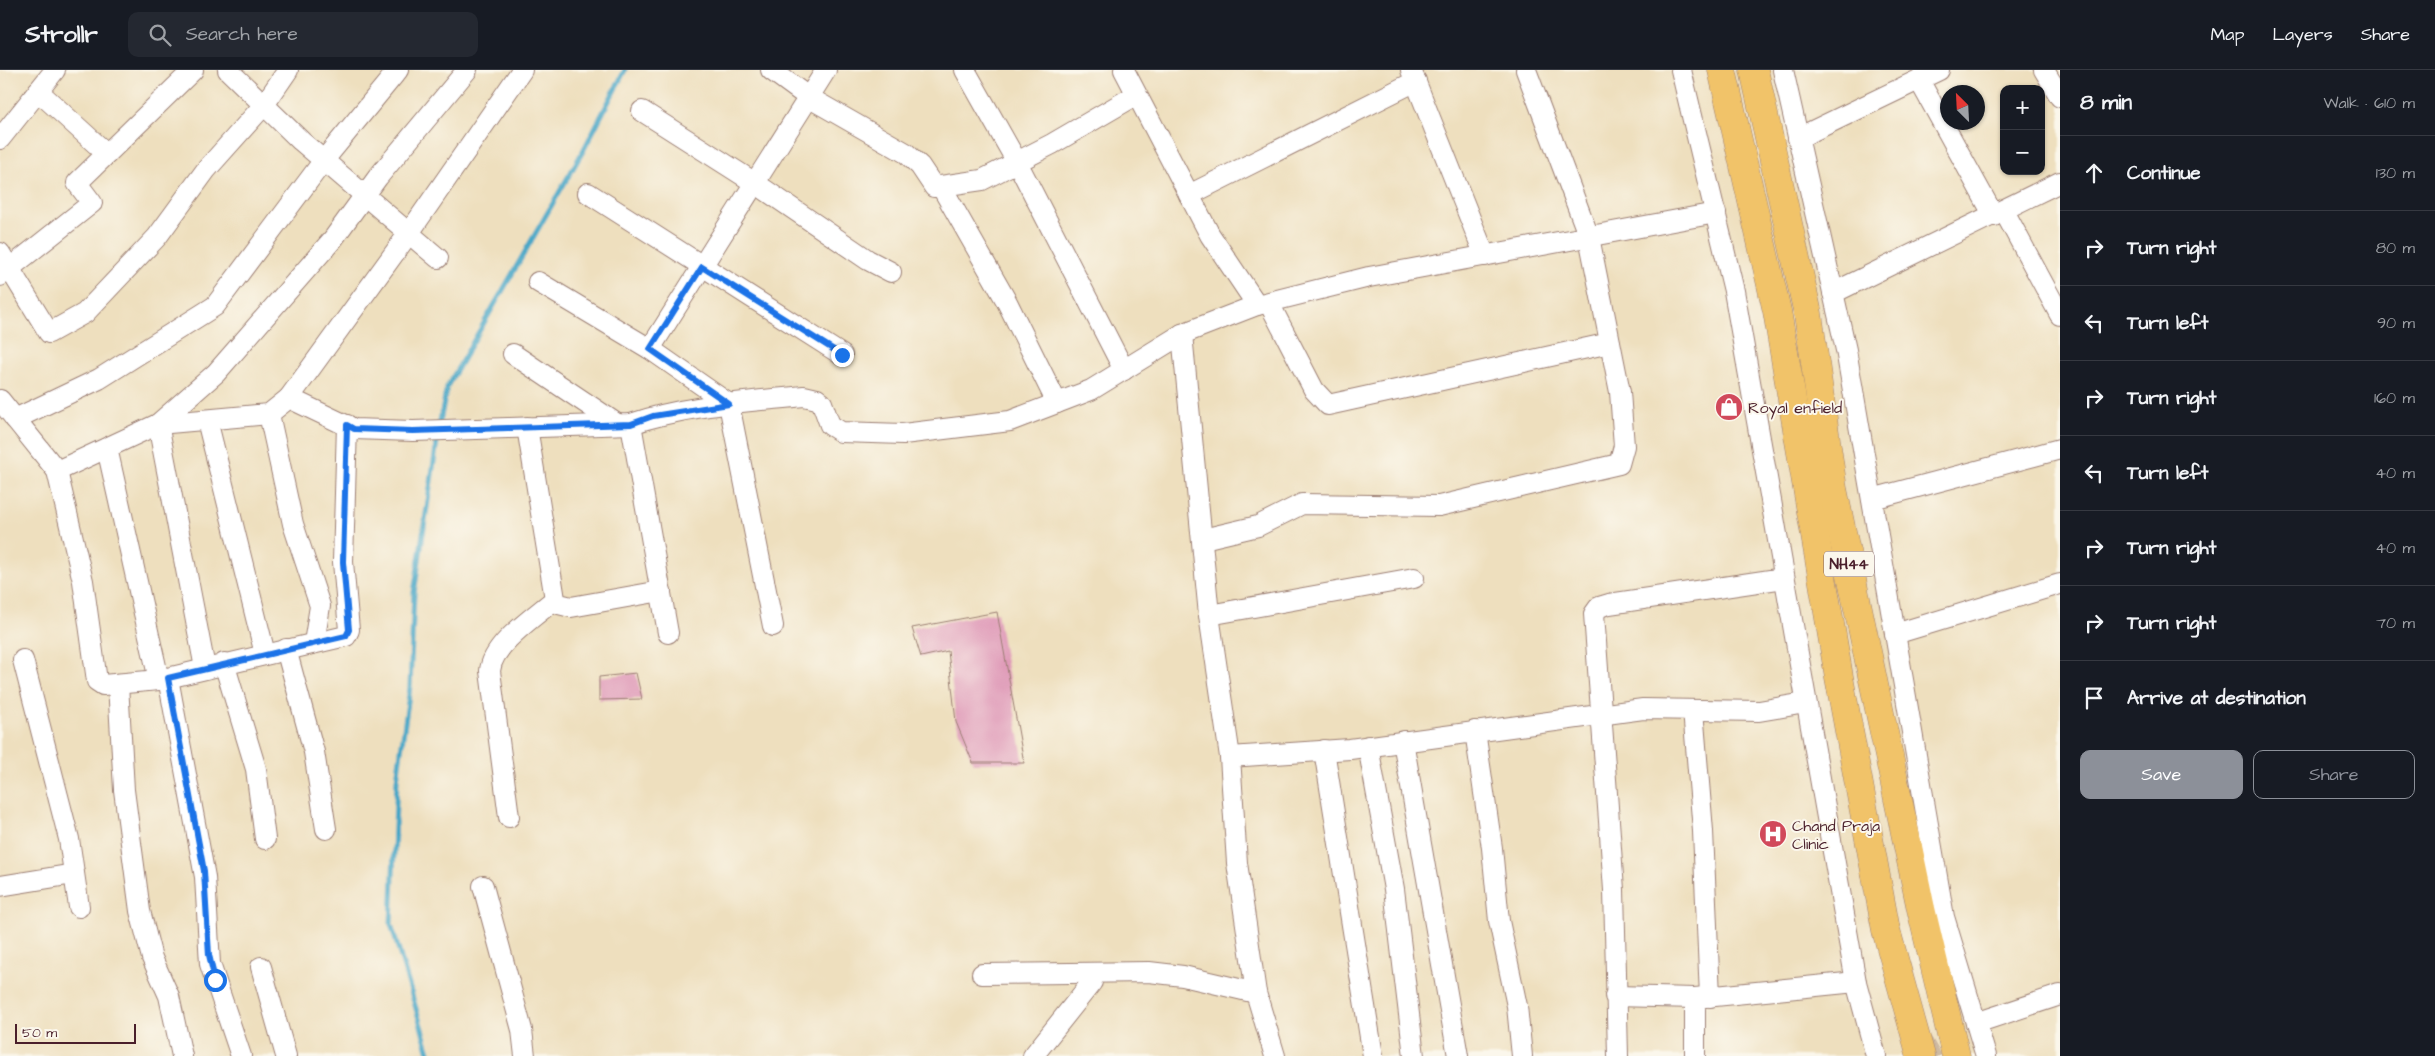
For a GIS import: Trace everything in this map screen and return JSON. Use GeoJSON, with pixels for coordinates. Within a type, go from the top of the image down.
{"type":"FeatureCollection","features":[{"type":"Feature","properties":{"kind":"highway","name":"NH44"},"geometry":{"type":"LineString","coordinates":[[1722,70],[1777,311],[1839,677],[1886,930],[1921,1056]]}},
{"type":"Feature","properties":{"kind":"highway","name":"NH44"},"geometry":{"type":"LineString","coordinates":[[1754,70],[1808,314],[1835,499],[1919,899],[1956,1056]]}},
{"type":"Feature","properties":{"kind":"street"},"geometry":{"type":"LineString","coordinates":[[0,139],[55,70]]}},
{"type":"Feature","properties":{"kind":"street"},"geometry":{"type":"LineString","coordinates":[[192,70],[77,183],[92,202],[3,266],[49,332],[85,313],[158,237],[206,170],[264,105],[288,70]]}},
{"type":"Feature","properties":{"kind":"street"},"geometry":{"type":"LineString","coordinates":[[228,70],[324,160],[438,258]]}},
{"type":"Feature","properties":{"kind":"street"},"geometry":{"type":"LineString","coordinates":[[15,418],[100,379],[215,306],[324,160],[398,70]]}},
{"type":"Feature","properties":{"kind":"street"},"geometry":{"type":"LineString","coordinates":[[57,470],[158,424],[216,373],[333,239],[365,195],[467,70]]}},
{"type":"Feature","properties":{"kind":"street"},"geometry":{"type":"LineString","coordinates":[[158,424],[268,414],[289,398],[522,70]]}},
{"type":"Feature","properties":{"kind":"street"},"geometry":{"type":"LineString","coordinates":[[771,70],[808,97],[906,153],[920,166],[934,187],[982,180],[1136,95]]}},
{"type":"Feature","properties":{"kind":"street"},"geometry":{"type":"LineString","coordinates":[[650,349],[826,70]]}},
{"type":"Feature","properties":{"kind":"street"},"geometry":{"type":"LineString","coordinates":[[964,70],[1017,162],[1124,370]]}},
{"type":"Feature","properties":{"kind":"street"},"geometry":{"type":"LineString","coordinates":[[1124,70],[1210,235],[1263,304],[1314,390],[1328,405],[1610,343]]}},
{"type":"Feature","properties":{"kind":"street"},"geometry":{"type":"LineString","coordinates":[[1203,539],[1258,526],[1302,504],[1439,506],[1614,467],[1622,460],[1624,446],[1620,392],[1589,237],[1526,70]]}},
{"type":"Feature","properties":{"kind":"street"},"geometry":{"type":"LineString","coordinates":[[1681,70],[1734,291],[1805,703],[1856,982],[1876,1056]]}},
{"type":"Feature","properties":{"kind":"street"},"geometry":{"type":"LineString","coordinates":[[1783,70],[1846,350],[1944,917],[1986,1056]]}},
{"type":"Feature","properties":{"kind":"street"},"geometry":{"type":"LineString","coordinates":[[1798,138],[1939,70]]}},
{"type":"Feature","properties":{"kind":"street"},"geometry":{"type":"LineString","coordinates":[[2044,70],[2060,97]]}},
{"type":"Feature","properties":{"kind":"street"},"geometry":{"type":"LineString","coordinates":[[1189,195],[1413,75],[1484,256]]}},
{"type":"Feature","properties":{"kind":"street"},"geometry":{"type":"LineString","coordinates":[[1920,80],[2060,314]]}},
{"type":"Feature","properties":{"kind":"street"},"geometry":{"type":"LineString","coordinates":[[38,91],[107,154]]}},
{"type":"Feature","properties":{"kind":"street"},"geometry":{"type":"LineString","coordinates":[[642,111],[755,183],[868,260],[891,272]]}},
{"type":"Feature","properties":{"kind":"street"},"geometry":{"type":"LineString","coordinates":[[1833,293],[2060,182]]}},
{"type":"Feature","properties":{"kind":"street"},"geometry":{"type":"LineString","coordinates":[[941,186],[1007,302],[1057,403]]}},
{"type":"Feature","properties":{"kind":"street"},"geometry":{"type":"LineString","coordinates":[[588,193],[842,355]]}},
{"type":"Feature","properties":{"kind":"street"},"geometry":{"type":"LineString","coordinates":[[289,398],[354,429],[413,431],[624,424],[653,416],[729,404],[804,396],[817,399],[822,403],[830,425],[842,432],[903,434],[1010,421],[1091,390],[1182,334],[1263,304],[1370,277],[1716,213]]}},
{"type":"Feature","properties":{"kind":"street"},"geometry":{"type":"LineString","coordinates":[[538,282],[650,349],[729,404],[773,626]]}},
{"type":"Feature","properties":{"kind":"street"},"geometry":{"type":"LineString","coordinates":[[1182,334],[1209,615],[1230,757],[1237,863],[1256,993],[1275,1056]]}},
{"type":"Feature","properties":{"kind":"street"},"geometry":{"type":"LineString","coordinates":[[513,354],[624,424],[661,591],[668,633]]}},
{"type":"Feature","properties":{"kind":"street"},"geometry":{"type":"LineString","coordinates":[[0,400],[57,470],[83,581],[95,677],[103,686],[163,679],[214,665],[344,638],[349,630],[343,562],[347,425]]}},
{"type":"Feature","properties":{"kind":"street"},"geometry":{"type":"LineString","coordinates":[[268,414],[293,524],[320,606],[314,644]]}},
{"type":"Feature","properties":{"kind":"street"},"geometry":{"type":"LineString","coordinates":[[207,420],[265,654]]}},
{"type":"Feature","properties":{"kind":"street"},"geometry":{"type":"LineString","coordinates":[[158,424],[214,665],[256,769],[265,839]]}},
{"type":"Feature","properties":{"kind":"street"},"geometry":{"type":"LineString","coordinates":[[527,427],[555,598],[559,604],[571,607],[661,591]]}},
{"type":"Feature","properties":{"kind":"street"},"geometry":{"type":"LineString","coordinates":[[107,448],[163,679],[205,877],[210,964],[241,1056]]}},
{"type":"Feature","properties":{"kind":"street"},"geometry":{"type":"LineString","coordinates":[[1872,499],[2060,449]]}},
{"type":"Feature","properties":{"kind":"street"},"geometry":{"type":"LineString","coordinates":[[1209,615],[1414,578]]}},
{"type":"Feature","properties":{"kind":"street"},"geometry":{"type":"LineString","coordinates":[[1618,1056],[1615,996],[1614,890],[1594,618],[1599,608],[1609,604],[1784,578]]}},
{"type":"Feature","properties":{"kind":"street"},"geometry":{"type":"LineString","coordinates":[[1895,634],[2060,584]]}},
{"type":"Feature","properties":{"kind":"street"},"geometry":{"type":"LineString","coordinates":[[509,817],[490,662],[503,644],[555,598]]}},
{"type":"Feature","properties":{"kind":"street"},"geometry":{"type":"LineString","coordinates":[[286,649],[314,752],[326,829]]}},
{"type":"Feature","properties":{"kind":"street"},"geometry":{"type":"LineString","coordinates":[[23,660],[69,839],[79,907]]}},
{"type":"Feature","properties":{"kind":"street"},"geometry":{"type":"LineString","coordinates":[[118,684],[124,790],[140,911],[152,958],[169,996],[182,1056]]}},
{"type":"Feature","properties":{"kind":"street"},"geometry":{"type":"LineString","coordinates":[[1230,757],[1368,746],[1643,709],[1759,711],[1805,703]]}},
{"type":"Feature","properties":{"kind":"street"},"geometry":{"type":"LineString","coordinates":[[1693,710],[1703,831],[1702,997],[1695,1056]]}},
{"type":"Feature","properties":{"kind":"street"},"geometry":{"type":"LineString","coordinates":[[1475,731],[1492,848],[1500,920],[1517,1006],[1522,1056]]}},
{"type":"Feature","properties":{"kind":"street"},"geometry":{"type":"LineString","coordinates":[[1403,741],[1458,1056]]}},
{"type":"Feature","properties":{"kind":"street"},"geometry":{"type":"LineString","coordinates":[[1368,746],[1394,889],[1414,1056]]}},
{"type":"Feature","properties":{"kind":"street"},"geometry":{"type":"LineString","coordinates":[[1324,750],[1373,1056]]}},
{"type":"Feature","properties":{"kind":"street"},"geometry":{"type":"LineString","coordinates":[[0,886],[74,874]]}},
{"type":"Feature","properties":{"kind":"street"},"geometry":{"type":"LineString","coordinates":[[482,886],[522,1030],[525,1056]]}},
{"type":"Feature","properties":{"kind":"street"},"geometry":{"type":"LineString","coordinates":[[261,967],[286,1056]]}},
{"type":"Feature","properties":{"kind":"street"},"geometry":{"type":"LineString","coordinates":[[982,974],[1149,972],[1183,976],[1256,993]]}},
{"type":"Feature","properties":{"kind":"street"},"geometry":{"type":"LineString","coordinates":[[1033,1056],[1092,982]]}},
{"type":"Feature","properties":{"kind":"street"},"geometry":{"type":"LineString","coordinates":[[1615,996],[1702,997],[1856,982]]}},
{"type":"Feature","properties":{"kind":"street"},"geometry":{"type":"LineString","coordinates":[[1976,1023],[2060,995]]}},
{"type":"Feature","properties":{"kind":"building"},"geometry":{"type":"Polygon","coordinates":[[[997,612],[1024,763],[973,763],[956,722],[948,651],[921,657],[912,628],[997,612]]]}},
{"type":"Feature","properties":{"kind":"building"},"geometry":{"type":"Polygon","coordinates":[[[636,673],[642,699],[599,700],[599,677],[636,673]]]}},
{"type":"Feature","properties":{"kind":"waterway"},"geometry":{"type":"LineString","coordinates":[[439,426],[447,387],[583,151],[625,70]]}},
{"type":"Feature","properties":{"kind":"waterway"},"geometry":{"type":"LineString","coordinates":[[430,1056],[391,924],[397,780],[410,687],[414,593],[438,435]]}},
{"type":"Feature","properties":{"kind":"tunnel"},"geometry":{"type":"LineString","coordinates":[[1919,1056],[1976,1023]]}},
{"type":"Feature","properties":{"kind":"place","name":"Royal enfield"},"geometry":{"type":"Point","coordinates":[1729,407]}},
{"type":"Feature","properties":{"kind":"place","name":"Chand Praja Clinic"},"geometry":{"type":"Point","coordinates":[1773,834]}},
{"type":"Feature","properties":{"kind":"route"},"geometry":{"type":"LineString","coordinates":[[215,980],[209,955],[205,877],[192,810],[184,753],[168,678],[286,649],[344,638],[348,634],[348,615],[343,584],[347,425],[354,429],[413,431],[631,424],[653,416],[729,404],[650,349],[702,267],[842,355]]}}]}
